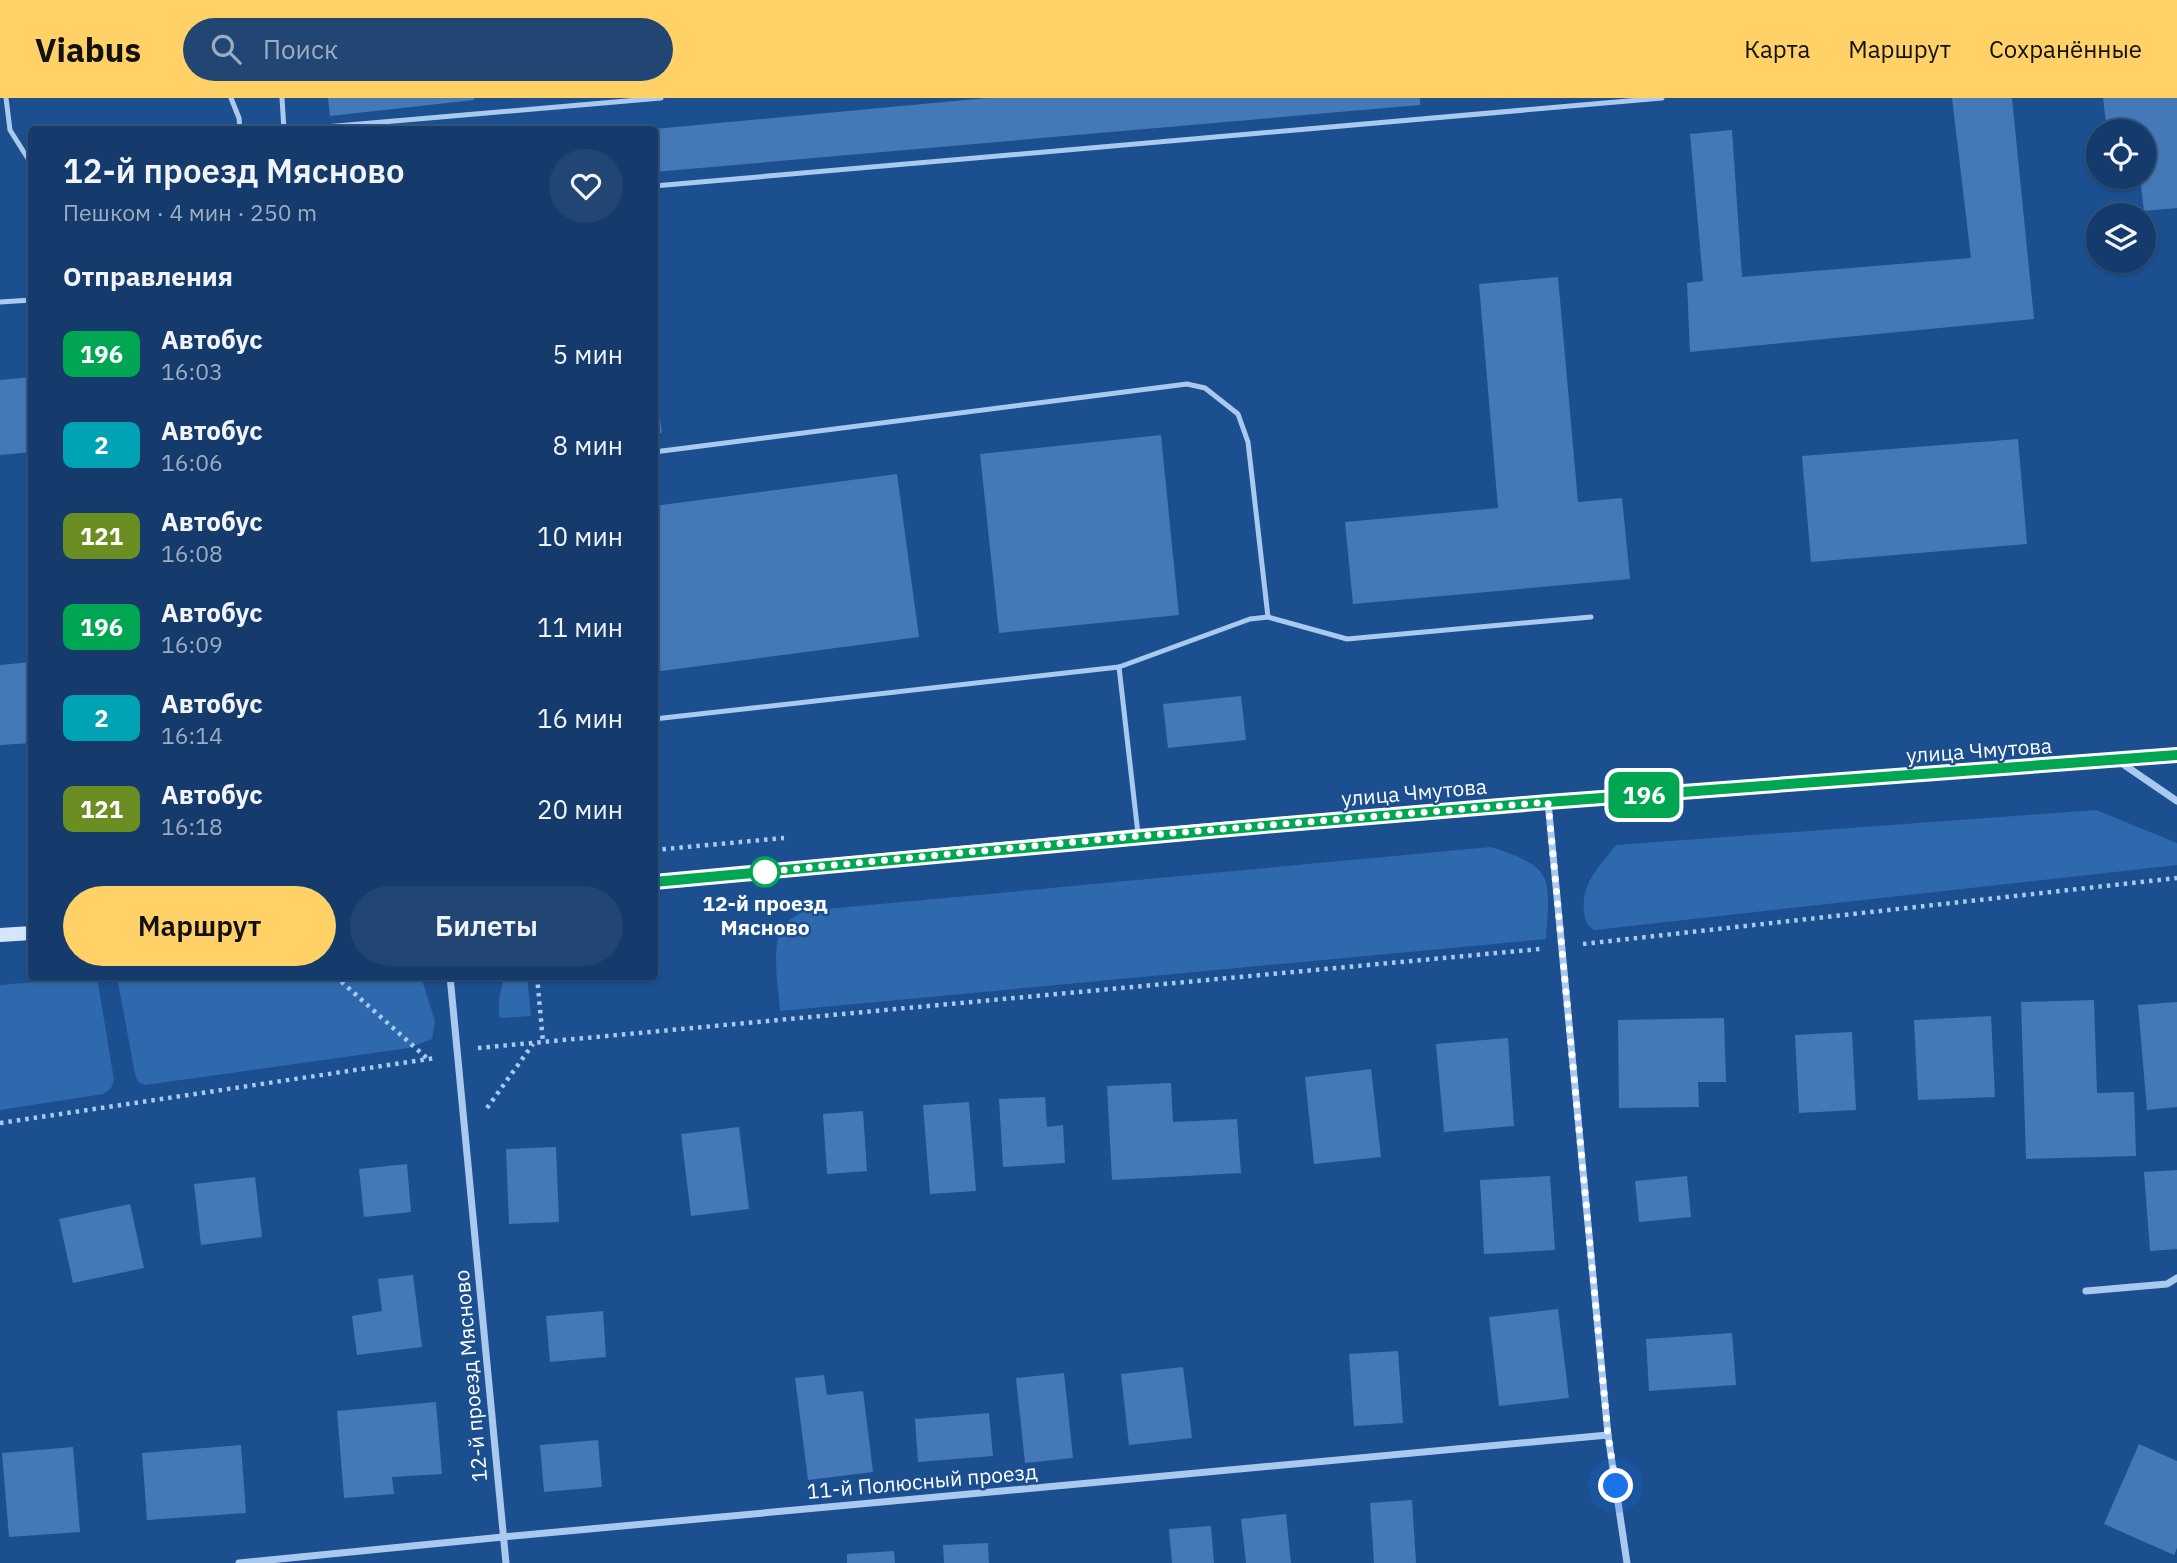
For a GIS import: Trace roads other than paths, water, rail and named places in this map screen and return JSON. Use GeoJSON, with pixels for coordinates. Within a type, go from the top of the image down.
{"type":"FeatureCollection","features":[{"type":"Feature","properties":{"kind":"main road","name":"улица Чмутова"},"geometry":{"type":"LineString","coordinates":[[658,882],[1138,836],[2177,755]]}},
{"type":"Feature","properties":{"kind":"main road"},"geometry":{"type":"LineString","coordinates":[[0,936],[28,933]]}},
{"type":"Feature","properties":{"kind":"street"},"geometry":{"type":"LineString","coordinates":[[2119,761],[2177,801]]}},
{"type":"Feature","properties":{"kind":"street"},"geometry":{"type":"LineString","coordinates":[[1548,802],[1608,1435],[1627,1563]]}},
{"type":"Feature","properties":{"kind":"street","name":"12-й проезд Мясново"},"geometry":{"type":"LineString","coordinates":[[450,980],[506,1563]]}},
{"type":"Feature","properties":{"kind":"street"},"geometry":{"type":"LineString","coordinates":[[2086,1291],[2168,1284],[2177,1278]]}},
{"type":"Feature","properties":{"kind":"street","name":"11-й Полюсный проезд"},"geometry":{"type":"LineString","coordinates":[[239,1563],[1608,1435]]}},
{"type":"Feature","properties":{"kind":"lane"},"geometry":{"type":"LineString","coordinates":[[6,98],[10,130],[28,159]]}},
{"type":"Feature","properties":{"kind":"lane"},"geometry":{"type":"LineString","coordinates":[[231,98],[240,126]]}},
{"type":"Feature","properties":{"kind":"lane"},"geometry":{"type":"LineString","coordinates":[[282,98],[284,126]]}},
{"type":"Feature","properties":{"kind":"lane"},"geometry":{"type":"LineString","coordinates":[[336,126],[660,98]]}},
{"type":"Feature","properties":{"kind":"lane"},"geometry":{"type":"LineString","coordinates":[[658,186],[1662,98]]}},
{"type":"Feature","properties":{"kind":"lane"},"geometry":{"type":"LineString","coordinates":[[0,302],[28,300]]}},
{"type":"Feature","properties":{"kind":"lane"},"geometry":{"type":"LineString","coordinates":[[658,451],[1187,384],[1205,388],[1238,414],[1248,442],[1268,617]]}},
{"type":"Feature","properties":{"kind":"lane"},"geometry":{"type":"LineString","coordinates":[[658,719],[1119,667],[1250,618],[1268,617],[1347,639],[1591,617]]}},
{"type":"Feature","properties":{"kind":"lane"},"geometry":{"type":"LineString","coordinates":[[1119,667],[1138,836]]}},
{"type":"Feature","properties":{"kind":"place","name":"12-й проезд Мясново"},"geometry":{"type":"Point","coordinates":[765,872]}}]}
